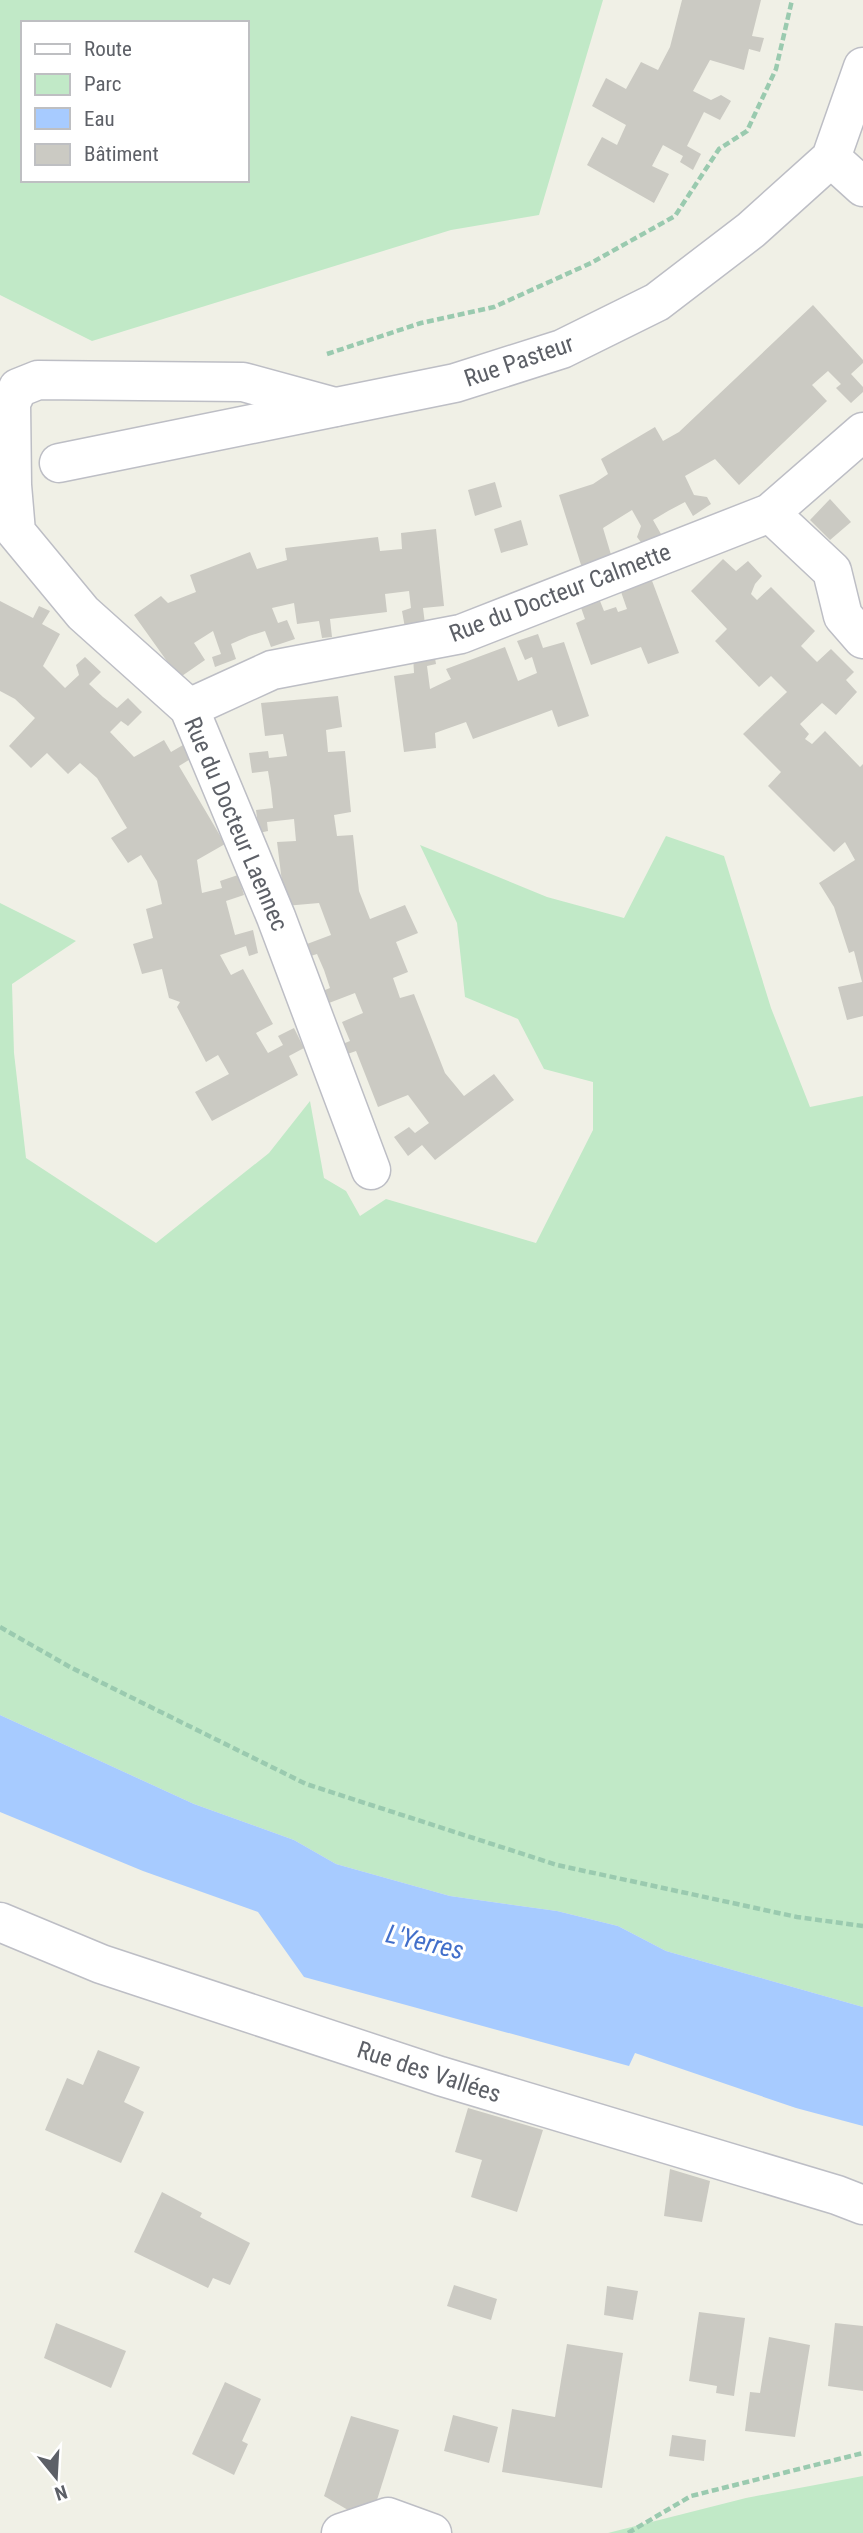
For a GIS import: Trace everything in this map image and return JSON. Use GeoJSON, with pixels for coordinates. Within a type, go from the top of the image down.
{"type":"FeatureCollection","features":[{"type":"Feature","properties":{"kind":"street","name":"Rue Pasteur"},"geometry":{"type":"LineString","coordinates":[[59,463],[455,383],[562,349],[657,302],[751,230],[831,158],[863,67]]}},
{"type":"Feature","properties":{"kind":"street"},"geometry":{"type":"LineString","coordinates":[[831,158],[863,187]]}},
{"type":"Feature","properties":{"kind":"street","name":"Rue du Docteur Laennec"},"geometry":{"type":"LineString","coordinates":[[335,407],[243,382],[38,380],[18,388],[11,404],[12,485],[16,532],[83,613],[189,708],[276,917],[371,1170]]}},
{"type":"Feature","properties":{"kind":"street","name":"Rue du Docteur Calmette"},"geometry":{"type":"LineString","coordinates":[[189,708],[272,670],[461,634],[769,513],[863,432]]}},
{"type":"Feature","properties":{"kind":"street"},"geometry":{"type":"LineString","coordinates":[[769,513],[832,571],[843,616],[863,639]]}},
{"type":"Feature","properties":{"kind":"street","name":"Rue des Vallées"},"geometry":{"type":"LineString","coordinates":[[0,1922],[101,1964],[427,2072],[837,2195],[863,2206]]}},
{"type":"Feature","properties":{"kind":"street"},"geometry":{"type":"LineString","coordinates":[[341,2533],[388,2516],[432,2533]]}},
{"type":"Feature","properties":{"kind":"path"},"geometry":{"type":"LineString","coordinates":[[320,357],[421,323],[494,307],[591,263],[676,216],[719,149],[747,131],[776,69],[792,0]]}},
{"type":"Feature","properties":{"kind":"path"},"geometry":{"type":"LineString","coordinates":[[0,1627],[70,1667],[306,1784],[558,1865],[797,1917],[863,1926]]}},
{"type":"Feature","properties":{"kind":"path"},"geometry":{"type":"LineString","coordinates":[[628,2533],[691,2496],[863,2453]]}},
{"type":"Feature","properties":{"kind":"green space"},"geometry":{"type":"Polygon","coordinates":[[[0,0],[603,0],[539,215],[451,230],[92,341],[0,295],[0,0]]]}},
{"type":"Feature","properties":{"kind":"green space"},"geometry":{"type":"Polygon","coordinates":[[[666,836],[724,856],[771,1008],[810,1107],[863,1096],[863,2007],[666,1951],[618,1926],[557,1911],[450,1896],[336,1864],[294,1840],[194,1804],[0,1715],[0,903],[76,941],[12,984],[14,1053],[26,1158],[156,1243],[269,1153],[310,1101],[324,1178],[346,1191],[360,1216],[386,1199],[536,1243],[593,1130],[593,1082],[544,1069],[518,1019],[465,997],[457,923],[420,845],[547,897],[624,918],[666,836]]]}},
{"type":"Feature","properties":{"kind":"green space"},"geometry":{"type":"Polygon","coordinates":[[[863,2476],[863,2533],[608,2533],[746,2498],[863,2476]]]}},
{"type":"Feature","properties":{"kind":"water","name":"L'Yerres"},"geometry":{"type":"Polygon","coordinates":[[[0,1715],[194,1804],[294,1840],[336,1864],[450,1896],[557,1911],[618,1926],[666,1951],[863,2007],[863,2126],[796,2108],[635,2053],[629,2066],[304,1977],[258,1912],[143,1871],[0,1812],[0,1715]]]}},
{"type":"Feature","properties":{"kind":"building"},"geometry":{"type":"Polygon","coordinates":[[[682,0],[761,0],[752,36],[764,38],[760,52],[749,49],[744,70],[710,60],[693,91],[711,100],[721,95],[731,101],[720,120],[704,112],[687,146],[701,154],[693,170],[680,162],[683,156],[663,145],[652,166],[669,174],[654,203],[587,165],[602,137],[617,145],[626,125],[592,106],[606,78],[626,89],[641,62],[658,70],[670,47],[682,0]]]}},
{"type":"Feature","properties":{"kind":"building"},"geometry":{"type":"Polygon","coordinates":[[[813,305],[863,360],[851,374],[863,387],[863,392],[851,403],[836,388],[841,384],[828,371],[812,385],[827,401],[739,485],[715,459],[685,476],[694,495],[707,497],[711,504],[693,516],[685,502],[653,520],[661,534],[643,545],[637,537],[641,526],[632,510],[603,528],[612,558],[582,568],[559,495],[593,484],[608,474],[601,459],[655,427],[663,441],[679,432],[813,305]]]}},
{"type":"Feature","properties":{"kind":"building"},"geometry":{"type":"Polygon","coordinates":[[[495,482],[502,507],[475,516],[468,490],[495,482]]]}},
{"type":"Feature","properties":{"kind":"building"},"geometry":{"type":"Polygon","coordinates":[[[830,499],[851,522],[830,540],[810,520],[830,499]]]}},
{"type":"Feature","properties":{"kind":"building"},"geometry":{"type":"Polygon","coordinates":[[[521,520],[528,545],[501,553],[494,529],[521,520]]]}},
{"type":"Feature","properties":{"kind":"building"},"geometry":{"type":"Polygon","coordinates":[[[436,529],[444,606],[423,608],[425,624],[405,628],[402,611],[411,608],[409,591],[385,594],[387,612],[330,619],[332,637],[322,638],[319,621],[297,624],[294,603],[272,608],[278,623],[287,620],[295,639],[271,647],[265,631],[249,636],[231,644],[236,659],[215,667],[212,657],[221,654],[213,631],[194,643],[205,660],[179,678],[134,615],[161,596],[168,603],[196,592],[190,575],[250,552],[257,569],[287,560],[285,548],[378,537],[380,551],[402,549],[401,533],[436,529]]]}},
{"type":"Feature","properties":{"kind":"building"},"geometry":{"type":"Polygon","coordinates":[[[723,559],[736,571],[748,561],[762,576],[751,594],[757,600],[771,587],[815,631],[801,646],[817,662],[831,649],[854,672],[846,680],[857,692],[836,715],[822,703],[800,724],[809,734],[805,739],[812,744],[825,731],[860,767],[863,764],[863,1016],[847,1020],[838,987],[862,982],[854,951],[849,953],[834,907],[819,883],[855,860],[845,842],[834,852],[768,786],[781,772],[743,734],[787,692],[771,676],[759,687],[715,641],[727,629],[691,591],[723,559]]]}},
{"type":"Feature","properties":{"kind":"building"},"geometry":{"type":"Polygon","coordinates":[[[651,578],[679,653],[648,664],[641,647],[591,665],[576,623],[585,619],[579,602],[598,596],[604,611],[616,607],[618,612],[627,609],[620,589],[651,578]]]}},
{"type":"Feature","properties":{"kind":"building"},"geometry":{"type":"Polygon","coordinates":[[[0,601],[33,618],[39,606],[50,611],[42,624],[60,634],[43,666],[65,688],[79,675],[76,665],[85,657],[101,672],[89,684],[117,708],[128,698],[142,712],[128,726],[121,721],[110,732],[134,757],[164,740],[171,752],[183,745],[192,758],[179,766],[225,844],[197,860],[202,893],[222,888],[220,881],[238,875],[244,895],[226,901],[235,935],[253,930],[258,953],[249,956],[246,946],[220,955],[231,975],[243,969],[273,1024],[256,1033],[268,1053],[283,1045],[278,1036],[294,1028],[304,1048],[289,1056],[298,1075],[212,1121],[195,1092],[229,1074],[218,1055],[206,1062],[177,1007],[180,1002],[169,998],[162,969],[142,974],[133,944],[153,938],[146,909],[162,904],[157,881],[141,855],[128,863],[111,838],[127,828],[97,778],[80,763],[68,774],[47,753],[31,768],[9,746],[35,718],[15,699],[0,691],[0,601]]]}},
{"type":"Feature","properties":{"kind":"building"},"geometry":{"type":"Polygon","coordinates":[[[538,634],[543,648],[564,642],[589,716],[558,727],[552,710],[473,739],[466,722],[435,733],[436,748],[404,752],[394,676],[414,673],[413,655],[434,652],[436,664],[427,666],[430,689],[451,679],[446,669],[505,647],[518,681],[537,673],[532,657],[525,660],[517,641],[538,634]]]}},
{"type":"Feature","properties":{"kind":"building"},"geometry":{"type":"Polygon","coordinates":[[[338,696],[342,727],[326,730],[328,752],[345,751],[351,812],[334,815],[337,836],[353,835],[359,891],[370,919],[405,905],[418,933],[396,942],[408,972],[393,978],[400,998],[414,994],[445,1073],[464,1096],[494,1074],[514,1100],[435,1160],[422,1145],[408,1156],[394,1137],[409,1127],[415,1133],[429,1123],[408,1095],[378,1107],[356,1051],[339,1057],[335,1047],[350,1041],[342,1022],[363,1013],[355,993],[329,1003],[332,1010],[323,1014],[315,994],[330,988],[324,970],[317,954],[301,959],[307,944],[331,935],[319,903],[285,906],[277,842],[296,841],[294,819],[267,822],[268,831],[259,833],[256,810],[273,808],[271,789],[268,771],[252,773],[249,753],[268,751],[269,758],[287,756],[283,734],[265,736],[261,703],[338,696]]]}},
{"type":"Feature","properties":{"kind":"building"},"geometry":{"type":"Polygon","coordinates":[[[98,2050],[140,2067],[124,2102],[144,2112],[121,2163],[45,2130],[67,2078],[83,2085],[98,2050]]]}},
{"type":"Feature","properties":{"kind":"building"},"geometry":{"type":"Polygon","coordinates":[[[468,2108],[543,2130],[517,2212],[471,2197],[482,2160],[455,2152],[468,2108]]]}},
{"type":"Feature","properties":{"kind":"building"},"geometry":{"type":"Polygon","coordinates":[[[670,2169],[710,2181],[702,2222],[664,2216],[670,2169]]]}},
{"type":"Feature","properties":{"kind":"building"},"geometry":{"type":"Polygon","coordinates":[[[162,2192],[202,2213],[200,2217],[250,2243],[230,2285],[213,2278],[208,2288],[134,2252],[162,2192]]]}},
{"type":"Feature","properties":{"kind":"building"},"geometry":{"type":"Polygon","coordinates":[[[454,2285],[497,2299],[491,2320],[447,2306],[454,2285]]]}},
{"type":"Feature","properties":{"kind":"building"},"geometry":{"type":"Polygon","coordinates":[[[607,2286],[638,2291],[633,2320],[604,2315],[607,2286]]]}},
{"type":"Feature","properties":{"kind":"building"},"geometry":{"type":"Polygon","coordinates":[[[699,2312],[745,2318],[734,2396],[716,2393],[717,2386],[689,2381],[699,2312]]]}},
{"type":"Feature","properties":{"kind":"building"},"geometry":{"type":"Polygon","coordinates":[[[56,2323],[126,2351],[111,2388],[44,2358],[56,2323]]]}},
{"type":"Feature","properties":{"kind":"building"},"geometry":{"type":"Polygon","coordinates":[[[835,2323],[863,2326],[863,2391],[828,2386],[835,2323]]]}},
{"type":"Feature","properties":{"kind":"building"},"geometry":{"type":"Polygon","coordinates":[[[769,2337],[810,2345],[795,2437],[745,2431],[750,2392],[760,2393],[769,2337]]]}},
{"type":"Feature","properties":{"kind":"building"},"geometry":{"type":"Polygon","coordinates":[[[567,2344],[623,2353],[602,2488],[502,2472],[512,2409],[555,2417],[567,2344]]]}},
{"type":"Feature","properties":{"kind":"building"},"geometry":{"type":"Polygon","coordinates":[[[225,2382],[261,2399],[242,2441],[248,2444],[234,2475],[192,2454],[225,2382]]]}},
{"type":"Feature","properties":{"kind":"building"},"geometry":{"type":"Polygon","coordinates":[[[453,2415],[498,2427],[489,2463],[444,2451],[453,2415]]]}},
{"type":"Feature","properties":{"kind":"building"},"geometry":{"type":"Polygon","coordinates":[[[351,2416],[399,2430],[377,2500],[348,2510],[324,2496],[351,2416]]]}},
{"type":"Feature","properties":{"kind":"building"},"geometry":{"type":"Polygon","coordinates":[[[672,2435],[706,2440],[704,2461],[669,2456],[672,2435]]]}}]}
